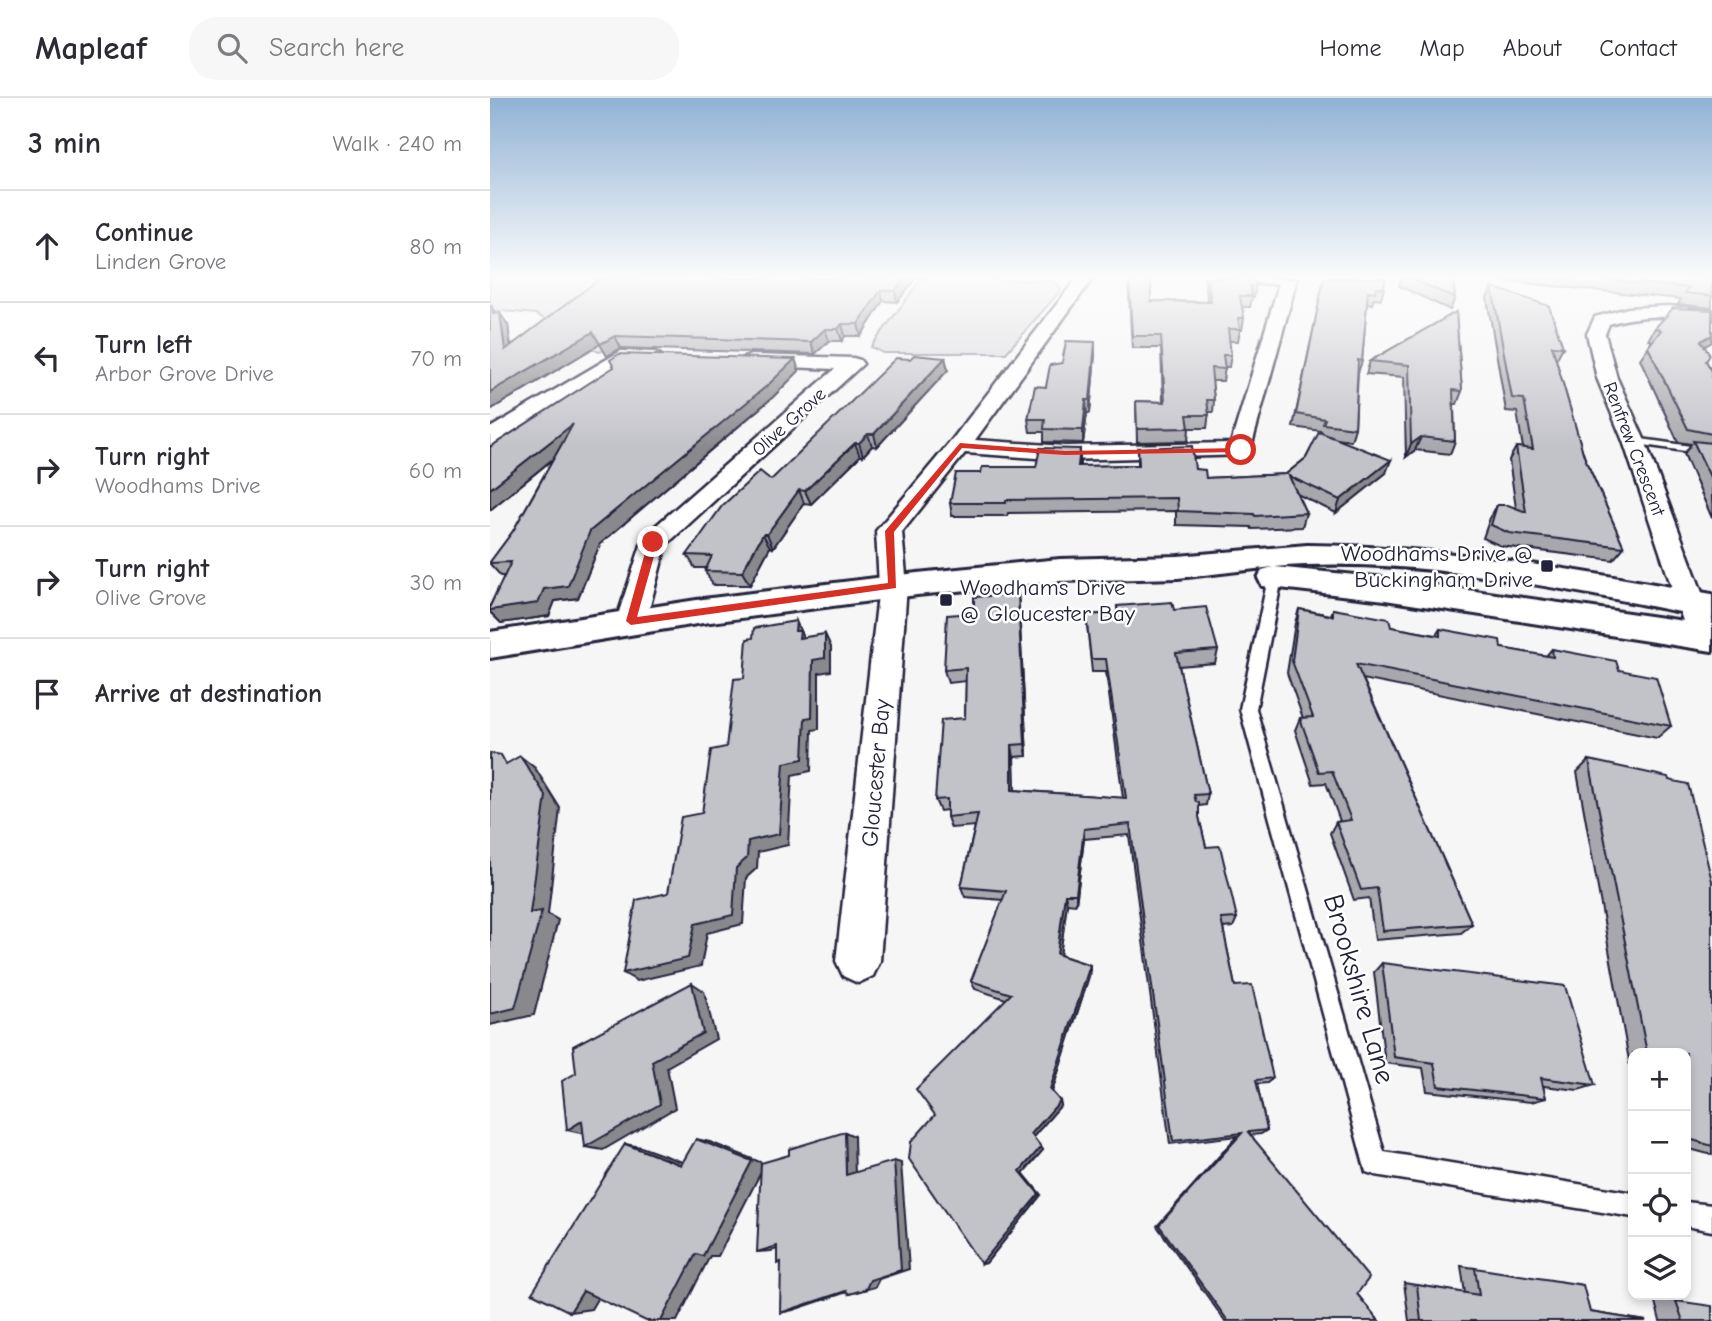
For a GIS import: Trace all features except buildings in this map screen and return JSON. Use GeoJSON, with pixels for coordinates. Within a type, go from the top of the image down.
{"type":"FeatureCollection","features":[{"type":"Feature","properties":{"kind":"street","name":"Gloucester Bay"},"geometry":{"type":"LineString","coordinates":[[858,961],[893,586],[890,531],[960,446],[1040,335]]}},
{"type":"Feature","properties":{"kind":"street"},"geometry":{"type":"LineString","coordinates":[[960,446],[1065,453],[1241,450],[1273,335]]}},
{"type":"Feature","properties":{"kind":"street","name":"Renfrew Crescent"},"geometry":{"type":"LineString","coordinates":[[1596,335],[1607,378],[1707,628]]}},
{"type":"Feature","properties":{"kind":"street"},"geometry":{"type":"LineString","coordinates":[[490,438],[621,357],[676,359]]}},
{"type":"Feature","properties":{"kind":"street","name":"Olive Grove"},"geometry":{"type":"LineString","coordinates":[[631,621],[653,542],[853,364],[730,361]]}},
{"type":"Feature","properties":{"kind":"street"},"geometry":{"type":"LineString","coordinates":[[490,645],[631,621],[893,586],[1064,569],[1178,567],[1307,555],[1403,560],[1502,570],[1707,628]]}},
{"type":"Feature","properties":{"kind":"street"},"geometry":{"type":"LineString","coordinates":[[1178,567],[1707,628]]}},
{"type":"Feature","properties":{"kind":"lane"},"geometry":{"type":"LineString","coordinates":[[1634,441],[1712,452]]}},
{"type":"Feature","properties":{"kind":"lane","name":"Brookshire Lane"},"geometry":{"type":"LineString","coordinates":[[1275,578],[1248,709],[1375,1163],[1628,1205]]}},
{"type":"Feature","properties":{"kind":"lane"},"geometry":{"type":"LineString","coordinates":[[1691,1215],[1712,1218]]}},
{"type":"Feature","properties":{"kind":"shaded area"},"geometry":{"type":"Polygon","coordinates":[[[571,335],[614,335],[613,348],[599,352],[571,335]]]}},
{"type":"Feature","properties":{"kind":"shaded area"},"geometry":{"type":"Polygon","coordinates":[[[880,335],[1022,335],[1006,353],[883,353],[871,347],[880,335]]]}},
{"type":"Feature","properties":{"kind":"place","name":"Woodhams Drive @ Buckingham Drive"},"geometry":{"type":"Point","coordinates":[1547,566]}},
{"type":"Feature","properties":{"kind":"place","name":"Woodhams Drive @ Gloucester Bay"},"geometry":{"type":"Point","coordinates":[946,600]}},
{"type":"Feature","properties":{"kind":"route"},"geometry":{"type":"LineString","coordinates":[[653,542],[631,621],[893,586],[890,531],[960,446],[1065,453],[1241,450]]}}]}
